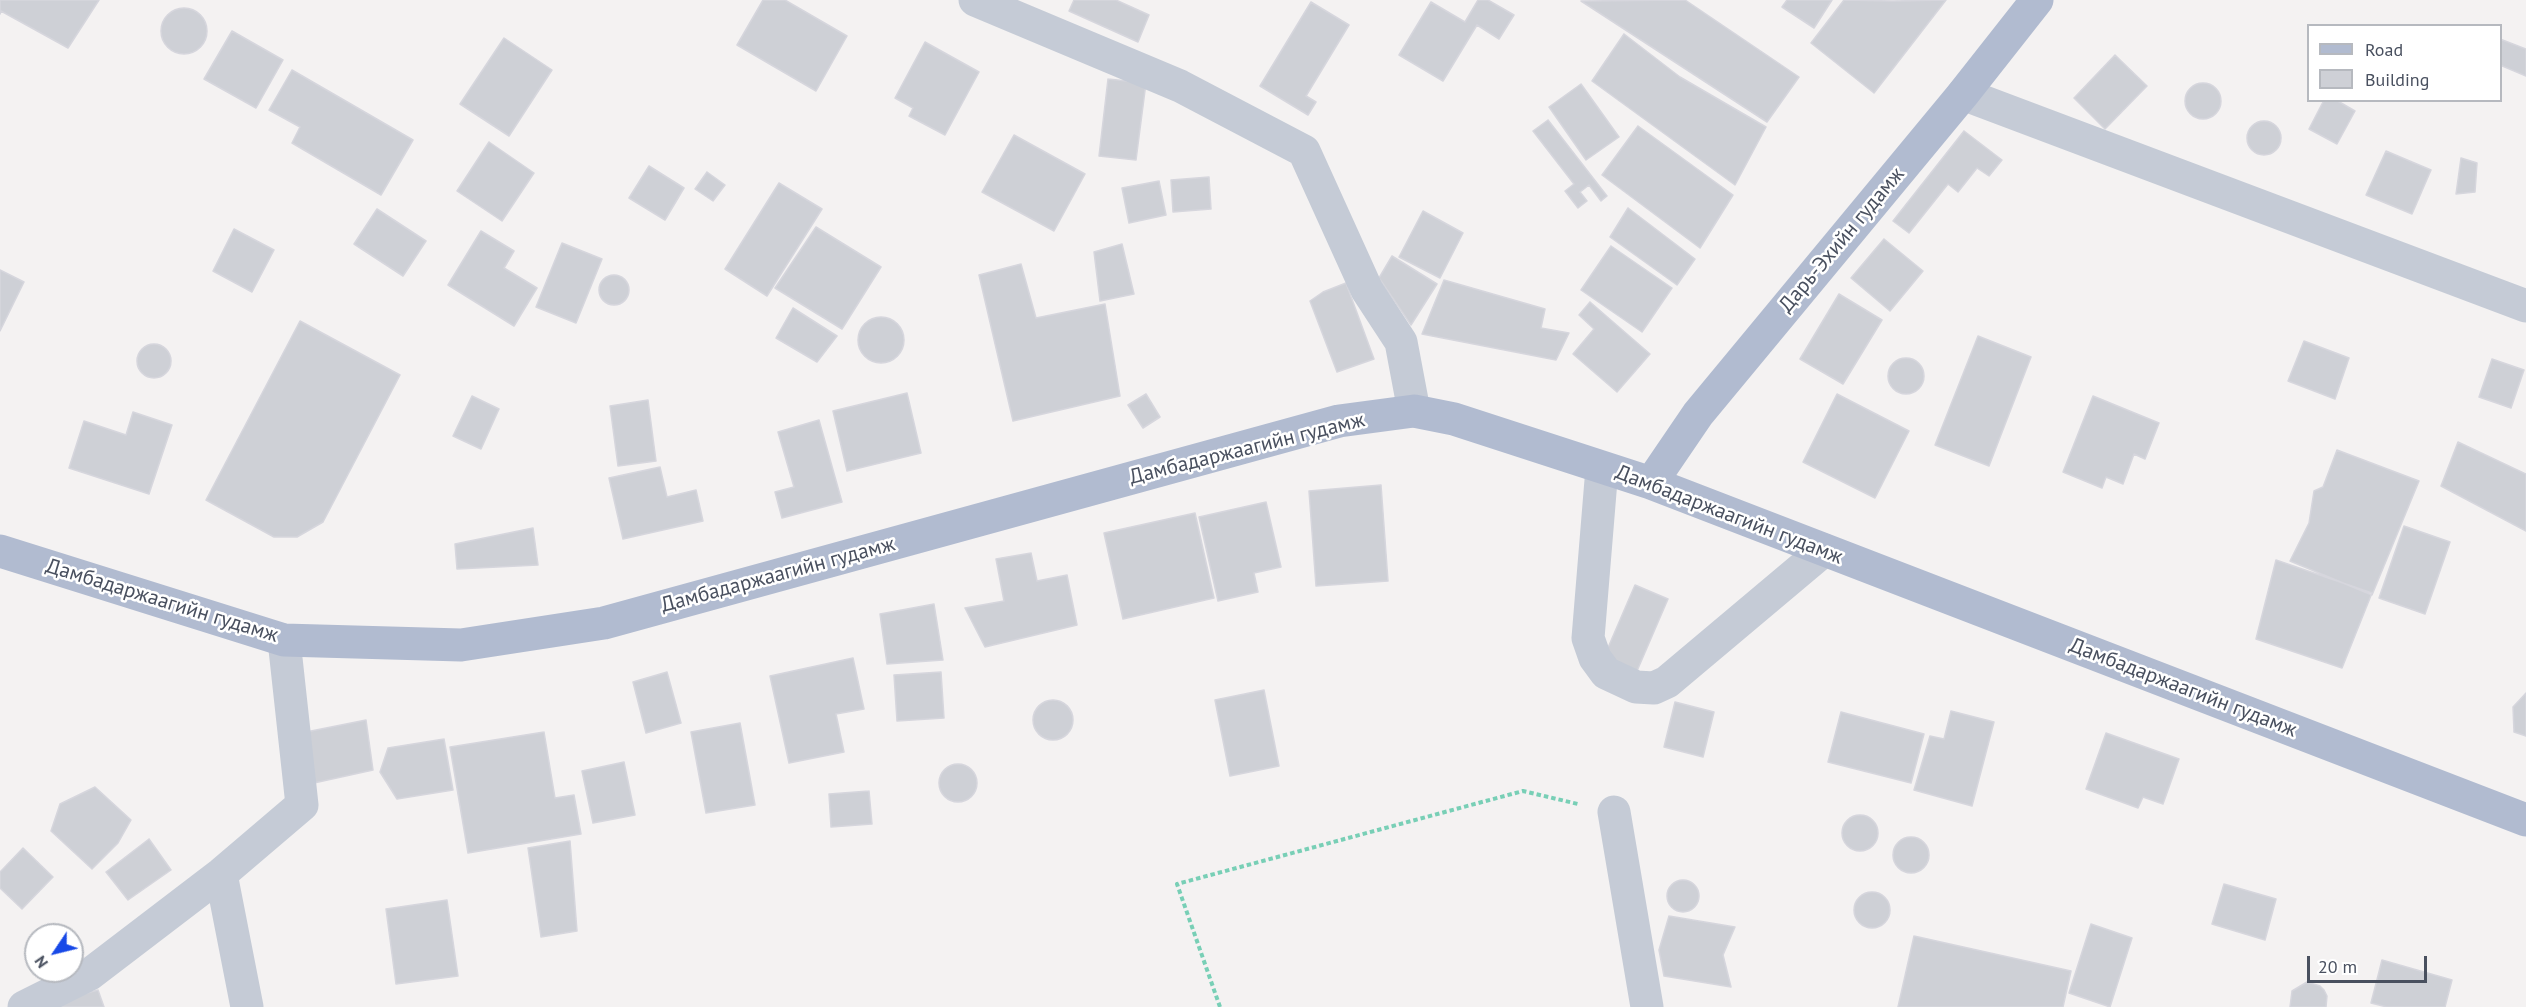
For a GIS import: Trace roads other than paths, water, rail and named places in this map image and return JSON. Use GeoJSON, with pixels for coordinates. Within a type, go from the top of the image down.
{"type":"FeatureCollection","features":[{"type":"Feature","properties":{"kind":"main road","name":"Дарь-Эхийн гудамж"},"geometry":{"type":"LineString","coordinates":[[1651,483],[1698,414],[1963,94],[2037,0]]}},
{"type":"Feature","properties":{"kind":"main road","name":"Дамбадаржаагийн гудамж"},"geometry":{"type":"LineString","coordinates":[[0,551],[284,640],[461,645],[604,623],[1339,421],[1414,411],[1454,419],[1651,483],[2526,820]]}},
{"type":"Feature","properties":{"kind":"street"},"geometry":{"type":"LineString","coordinates":[[975,0],[1180,87],[1304,151],[1367,290],[1401,342],[1414,411]]}},
{"type":"Feature","properties":{"kind":"street"},"geometry":{"type":"LineString","coordinates":[[1963,94],[2526,306]]}},
{"type":"Feature","properties":{"kind":"street"},"geometry":{"type":"LineString","coordinates":[[1602,468],[1588,638],[1596,658],[1606,673],[1636,687],[1654,688],[1666,682],[1824,550]]}},
{"type":"Feature","properties":{"kind":"street"},"geometry":{"type":"LineString","coordinates":[[24,1007],[90,974],[221,874],[302,805],[284,640]]}},
{"type":"Feature","properties":{"kind":"street"},"geometry":{"type":"LineString","coordinates":[[1614,812],[1647,1007]]}},
{"type":"Feature","properties":{"kind":"street"},"geometry":{"type":"LineString","coordinates":[[221,874],[246,1007]]}},
{"type":"Feature","properties":{"kind":"street"},"geometry":{"type":"LineString","coordinates":[[0,1003],[4,1007]]}}]}
